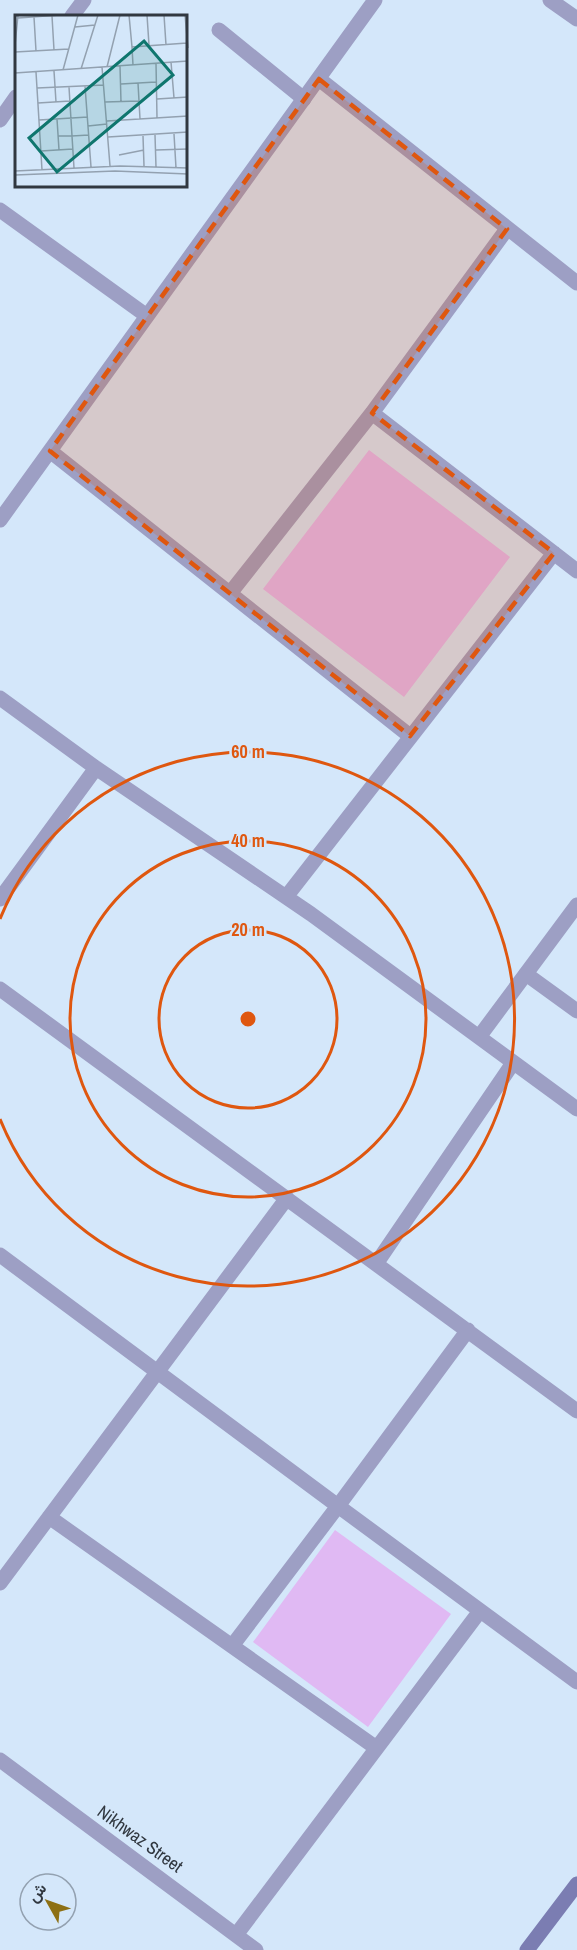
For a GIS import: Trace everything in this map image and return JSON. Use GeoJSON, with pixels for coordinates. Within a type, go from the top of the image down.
{"type":"FeatureCollection","features":[{"type":"Feature","properties":{"kind":"street"},"geometry":{"type":"LineString","coordinates":[[73,15],[84,0]]}},
{"type":"Feature","properties":{"kind":"street"},"geometry":{"type":"LineString","coordinates":[[0,520],[375,0]]}},
{"type":"Feature","properties":{"kind":"street"},"geometry":{"type":"LineString","coordinates":[[550,0],[577,20]]}},
{"type":"Feature","properties":{"kind":"street"},"geometry":{"type":"LineString","coordinates":[[219,30],[304,99]]}},
{"type":"Feature","properties":{"kind":"street"},"geometry":{"type":"LineString","coordinates":[[319,79],[577,283]]}},
{"type":"Feature","properties":{"kind":"street"},"geometry":{"type":"LineString","coordinates":[[0,120],[15,98]]}},
{"type":"Feature","properties":{"kind":"street"},"geometry":{"type":"LineString","coordinates":[[0,210],[147,316]]}},
{"type":"Feature","properties":{"kind":"street"},"geometry":{"type":"LineString","coordinates":[[231,592],[372,414],[507,229]]}},
{"type":"Feature","properties":{"kind":"street"},"geometry":{"type":"LineString","coordinates":[[372,414],[577,570]]}},
{"type":"Feature","properties":{"kind":"street"},"geometry":{"type":"LineString","coordinates":[[50,451],[410,736]]}},
{"type":"Feature","properties":{"kind":"street"},"geometry":{"type":"LineString","coordinates":[[286,897],[554,553]]}},
{"type":"Feature","properties":{"kind":"street"},"geometry":{"type":"LineString","coordinates":[[0,698],[96,768],[286,897],[577,1109]]}},
{"type":"Feature","properties":{"kind":"street"},"geometry":{"type":"LineString","coordinates":[[0,899],[96,768]]}},
{"type":"Feature","properties":{"kind":"street"},"geometry":{"type":"LineString","coordinates":[[479,1038],[577,905]]}},
{"type":"Feature","properties":{"kind":"street"},"geometry":{"type":"LineString","coordinates":[[526,974],[577,1011]]}},
{"type":"Feature","properties":{"kind":"street"},"geometry":{"type":"LineString","coordinates":[[0,989],[577,1411]]}},
{"type":"Feature","properties":{"kind":"street"},"geometry":{"type":"LineString","coordinates":[[376,1264],[513,1063]]}},
{"type":"Feature","properties":{"kind":"street"},"geometry":{"type":"LineString","coordinates":[[0,1582],[287,1198]]}},
{"type":"Feature","properties":{"kind":"street"},"geometry":{"type":"LineString","coordinates":[[0,1256],[577,1682]]}},
{"type":"Feature","properties":{"kind":"street"},"geometry":{"type":"LineString","coordinates":[[232,1646],[468,1330]]}},
{"type":"Feature","properties":{"kind":"street"},"geometry":{"type":"LineString","coordinates":[[49,1517],[375,1747]]}},
{"type":"Feature","properties":{"kind":"street"},"geometry":{"type":"LineString","coordinates":[[236,1935],[375,1747],[480,1611]]}},
{"type":"Feature","properties":{"kind":"street","name":"Nikhwaz Street"},"geometry":{"type":"LineString","coordinates":[[0,1760],[255,1950]]}},
{"type":"Feature","properties":{"kind":"street"},"geometry":{"type":"LineString","coordinates":[[527,1950],[577,1884]]}},
{"type":"Feature","properties":{"kind":"highlighted area"},"geometry":{"type":"Polygon","coordinates":[[[319,79],[507,229],[372,413],[554,553],[410,736],[50,451],[319,79]]]}},
{"type":"Feature","properties":{"kind":"shaded area"},"geometry":{"type":"Polygon","coordinates":[[[369,450],[510,557],[404,697],[263,589],[369,450]]]}},
{"type":"Feature","properties":{"kind":"shaded area"},"geometry":{"type":"Polygon","coordinates":[[[335,1530],[451,1614],[368,1727],[253,1642],[335,1530]]]}}]}
